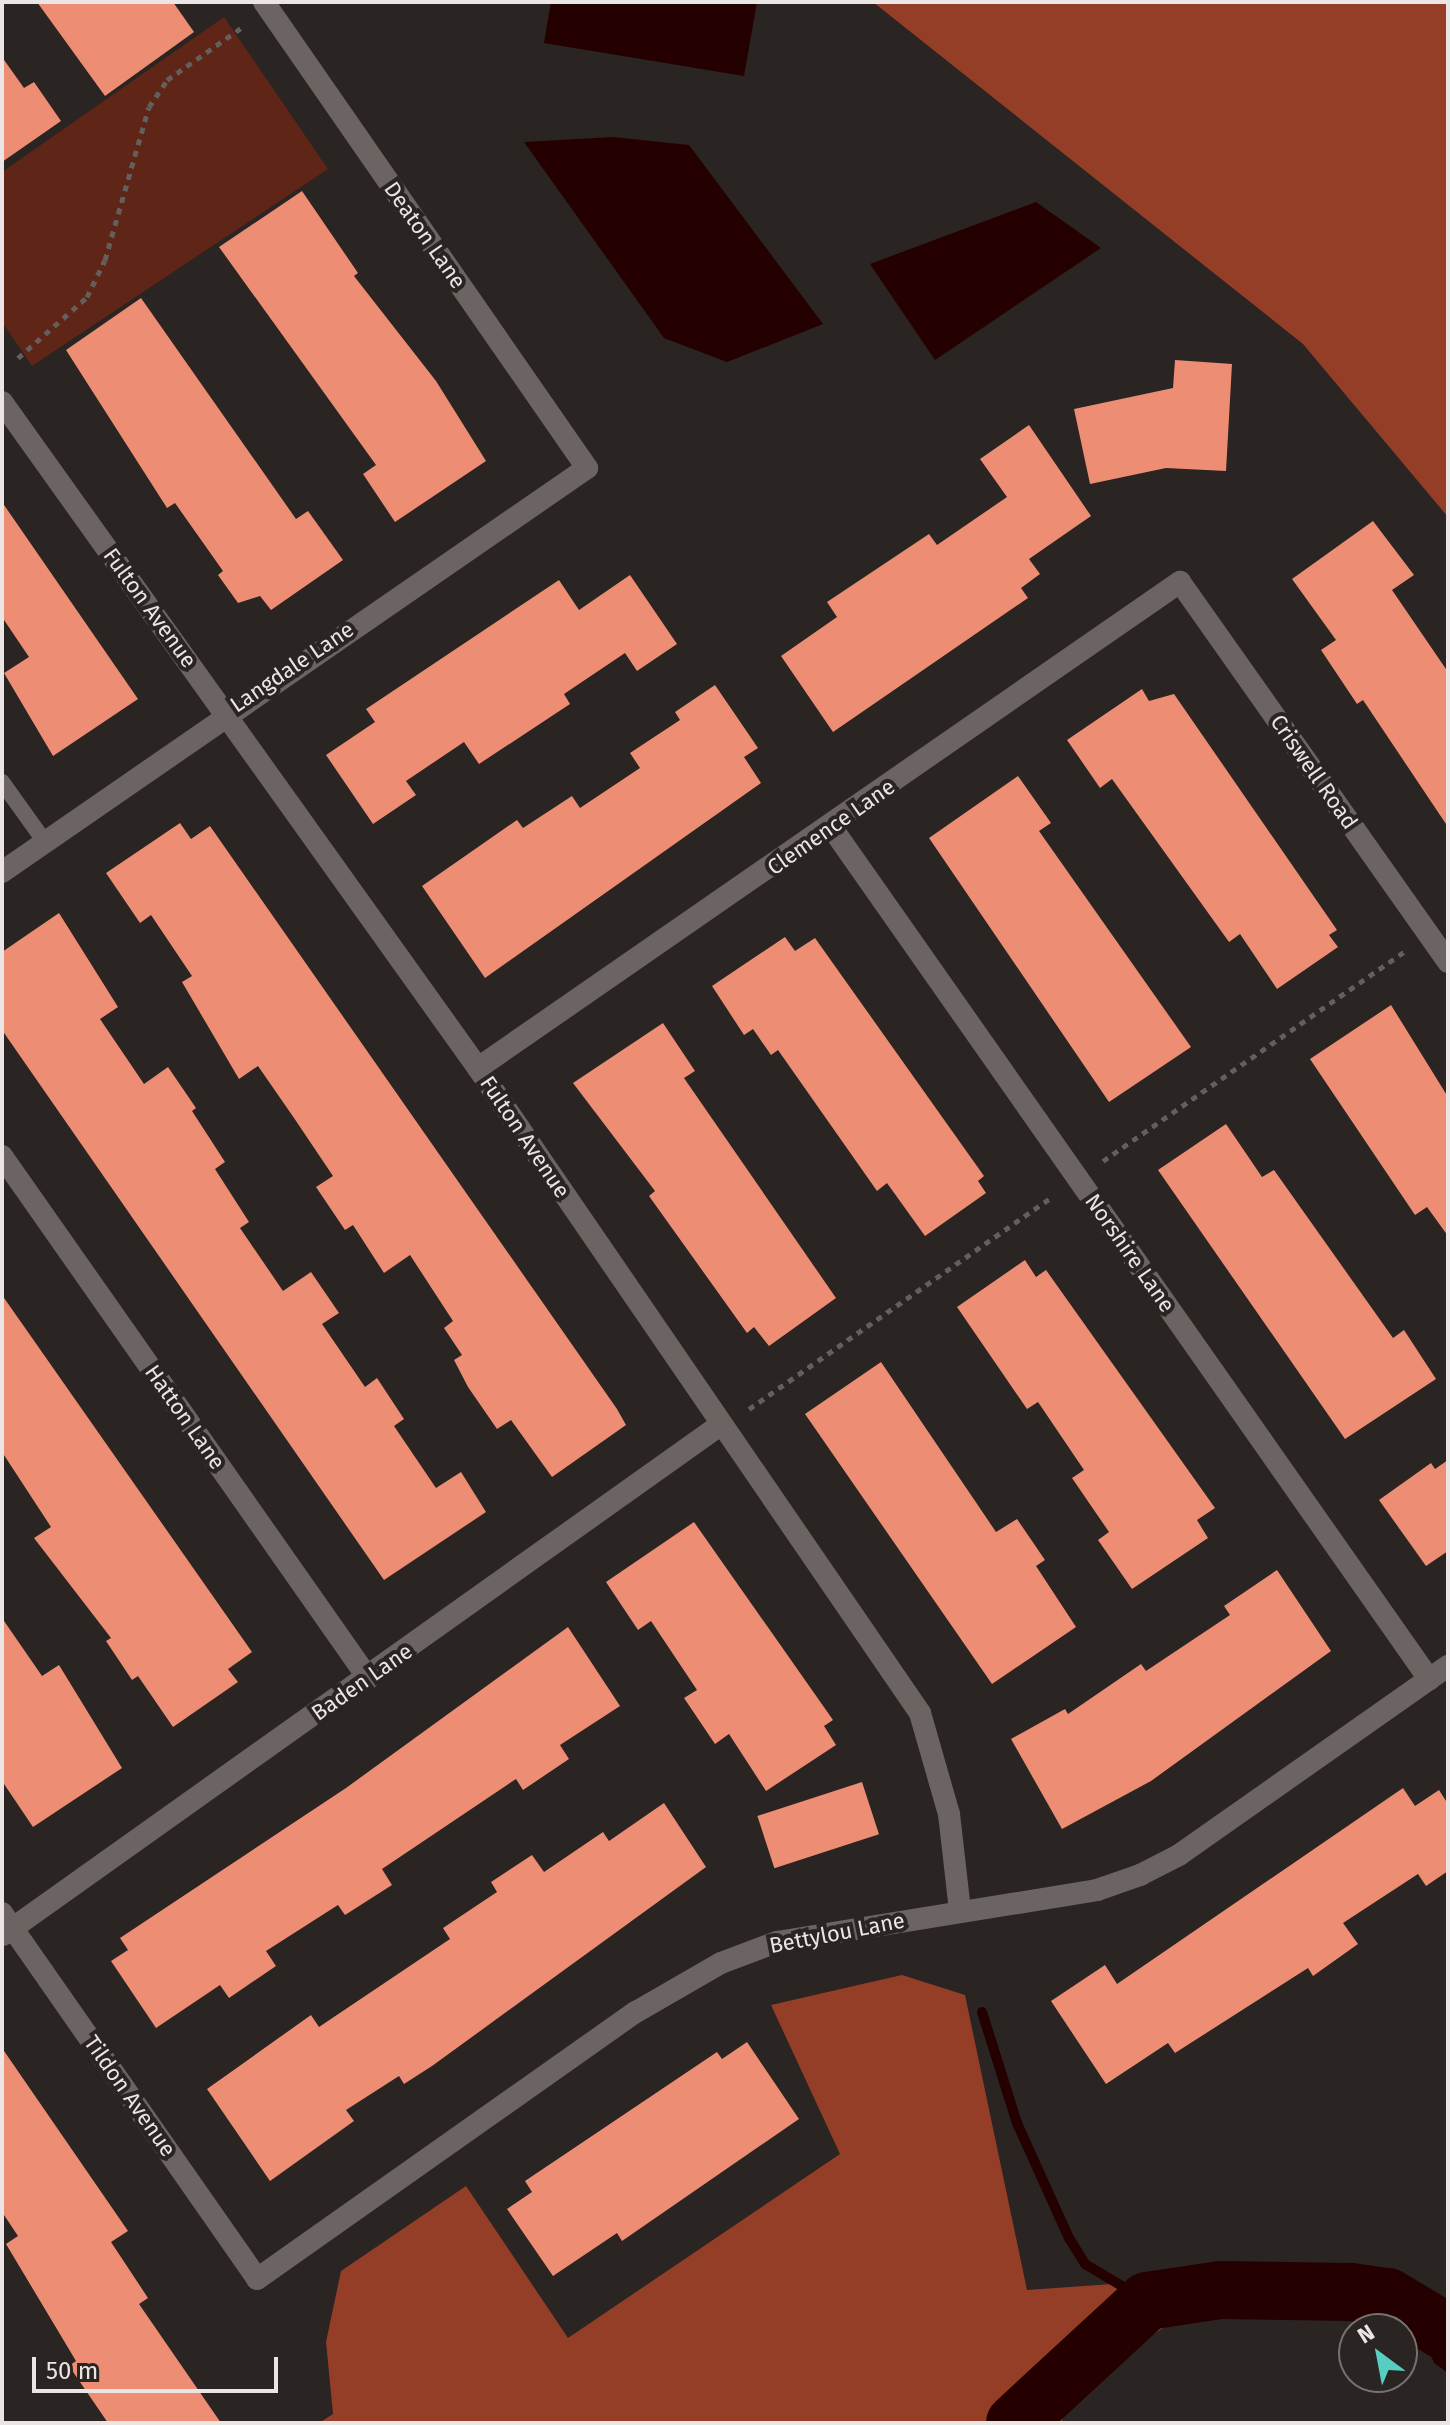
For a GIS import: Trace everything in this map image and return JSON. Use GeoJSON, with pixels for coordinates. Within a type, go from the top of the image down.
{"type":"FeatureCollection","features":[{"type":"Feature","properties":{"kind":"street","name":"Deaton Lane"},"geometry":{"type":"LineString","coordinates":[[264,2],[587,468]]}},
{"type":"Feature","properties":{"kind":"street","name":"Fulton Avenue"},"geometry":{"type":"LineString","coordinates":[[2,402],[478,1068],[920,1713],[949,1814],[960,1911]]}},
{"type":"Feature","properties":{"kind":"street","name":"Langdale Lane"},"geometry":{"type":"LineString","coordinates":[[2,872],[225,714],[587,468]]}},
{"type":"Feature","properties":{"kind":"street","name":"Clemence Lane"},"geometry":{"type":"LineString","coordinates":[[478,1068],[832,828],[1180,582]]}},
{"type":"Feature","properties":{"kind":"street","name":"Criswell Road"},"geometry":{"type":"LineString","coordinates":[[1180,582],[1448,962]]}},
{"type":"Feature","properties":{"kind":"street","name":"Norshire Lane"},"geometry":{"type":"LineString","coordinates":[[832,828],[1429,1679]]}},
{"type":"Feature","properties":{"kind":"street","name":"Hatton Lane"},"geometry":{"type":"LineString","coordinates":[[2,1156],[368,1678]]}},
{"type":"Feature","properties":{"kind":"street","name":"Baden Lane"},"geometry":{"type":"LineString","coordinates":[[6,1925],[368,1678],[720,1425]]}},
{"type":"Feature","properties":{"kind":"street","name":"Bettylou Lane"},"geometry":{"type":"LineString","coordinates":[[257,2279],[636,2012],[721,1963],[777,1942],[1097,1890],[1140,1875],[1179,1855],[1448,1666]]}},
{"type":"Feature","properties":{"kind":"street","name":"Tildon Avenue"},"geometry":{"type":"LineString","coordinates":[[6,1925],[257,2279]]}},
{"type":"Feature","properties":{"kind":"lane"},"geometry":{"type":"LineString","coordinates":[[2,782],[45,842]]}},
{"type":"Feature","properties":{"kind":"path"},"geometry":{"type":"LineString","coordinates":[[18,358],[87,297],[105,260],[149,107],[167,80],[241,28]]}},
{"type":"Feature","properties":{"kind":"path"},"geometry":{"type":"LineString","coordinates":[[1103,1161],[1405,951]]}},
{"type":"Feature","properties":{"kind":"path"},"geometry":{"type":"LineString","coordinates":[[749,1409],[1050,1198]]}},
{"type":"Feature","properties":{"kind":"shaded area"},"geometry":{"type":"Polygon","coordinates":[[[551,2],[757,2],[744,76],[544,43],[551,2]]]}},
{"type":"Feature","properties":{"kind":"shaded area"},"geometry":{"type":"Polygon","coordinates":[[[873,2],[1448,2],[1448,517],[1303,344],[873,2]]]}},
{"type":"Feature","properties":{"kind":"shaded area"},"geometry":{"type":"Polygon","coordinates":[[[224,17],[328,169],[32,366],[2,322],[2,172],[224,17]]]}},
{"type":"Feature","properties":{"kind":"shaded area"},"geometry":{"type":"Polygon","coordinates":[[[613,137],[689,145],[823,324],[727,362],[664,338],[524,142],[613,137]]]}},
{"type":"Feature","properties":{"kind":"shaded area"},"geometry":{"type":"Polygon","coordinates":[[[1036,202],[1101,248],[935,360],[870,264],[1036,202]]]}},
{"type":"Feature","properties":{"kind":"shaded area"},"geometry":{"type":"Polygon","coordinates":[[[902,1975],[965,1995],[1027,2290],[1141,2282],[1166,2326],[1075,2386],[1061,2423],[319,2423],[333,2414],[326,2342],[341,2271],[466,2186],[568,2338],[840,2154],[771,2005],[902,1975]]]}},
{"type":"Feature","properties":{"kind":"shaded area"},"geometry":{"type":"Polygon","coordinates":[[[1448,2319],[1448,2373],[1434,2363],[1427,2346],[1448,2319]]]}},
{"type":"Feature","properties":{"kind":"building"},"geometry":{"type":"Polygon","coordinates":[[[37,2],[173,2],[194,32],[105,96],[37,2]]]}},
{"type":"Feature","properties":{"kind":"building"},"geometry":{"type":"Polygon","coordinates":[[[2,57],[24,88],[34,82],[61,121],[2,162],[2,57]]]}},
{"type":"Feature","properties":{"kind":"building"},"geometry":{"type":"Polygon","coordinates":[[[302,191],[358,273],[354,276],[436,381],[486,461],[395,522],[363,474],[376,465],[219,247],[302,191]]]}},
{"type":"Feature","properties":{"kind":"building"},"geometry":{"type":"Polygon","coordinates":[[[141,298],[296,519],[308,511],[343,560],[271,610],[260,596],[238,603],[218,575],[223,571],[175,503],[167,508],[66,350],[141,298]]]}},
{"type":"Feature","properties":{"kind":"building"},"geometry":{"type":"Polygon","coordinates":[[[1175,360],[1232,364],[1226,471],[1166,468],[1090,484],[1074,409],[1173,388],[1175,360]]]}},
{"type":"Feature","properties":{"kind":"building"},"geometry":{"type":"Polygon","coordinates":[[[1029,425],[1091,516],[1029,559],[1040,574],[1021,588],[1028,598],[833,732],[781,656],[837,617],[827,602],[929,534],[937,545],[1007,497],[980,459],[1029,425]]]}},
{"type":"Feature","properties":{"kind":"building"},"geometry":{"type":"Polygon","coordinates":[[[2,502],[138,699],[53,756],[4,673],[29,657],[2,617],[2,502]]]}},
{"type":"Feature","properties":{"kind":"building"},"geometry":{"type":"Polygon","coordinates":[[[1373,521],[1414,575],[1392,590],[1448,672],[1448,827],[1363,700],[1357,704],[1321,650],[1336,640],[1292,579],[1373,521]]]}},
{"type":"Feature","properties":{"kind":"building"},"geometry":{"type":"Polygon","coordinates":[[[630,575],[677,644],[637,671],[625,653],[564,694],[570,704],[479,764],[464,742],[406,781],[416,795],[373,824],[326,755],[375,722],[366,709],[559,580],[579,610],[630,575]]]}},
{"type":"Feature","properties":{"kind":"building"},"geometry":{"type":"Polygon","coordinates":[[[715,685],[758,748],[744,757],[761,783],[485,978],[422,886],[517,820],[523,828],[572,796],[580,808],[640,768],[630,753],[680,720],[675,712],[715,685]]]}},
{"type":"Feature","properties":{"kind":"building"},"geometry":{"type":"Polygon","coordinates":[[[1142,689],[1149,701],[1174,694],[1337,930],[1329,935],[1338,947],[1277,989],[1240,934],[1229,942],[1112,779],[1100,788],[1067,740],[1142,689]]]}},
{"type":"Feature","properties":{"kind":"building"},"geometry":{"type":"Polygon","coordinates":[[[1018,776],[1051,823],[1039,831],[1191,1047],[1109,1102],[929,838],[1018,776]]]}},
{"type":"Feature","properties":{"kind":"building"},"geometry":{"type":"Polygon","coordinates":[[[180,823],[191,839],[210,826],[617,1409],[626,1425],[552,1477],[511,1420],[497,1429],[468,1387],[454,1360],[462,1355],[444,1328],[453,1321],[410,1255],[384,1273],[353,1225],[345,1230],[316,1187],[333,1176],[258,1066],[239,1079],[182,982],[192,976],[151,915],[140,923],[106,873],[180,823]]]}},
{"type":"Feature","properties":{"kind":"building"},"geometry":{"type":"Polygon","coordinates":[[[59,913],[118,1007],[100,1019],[144,1084],[168,1067],[196,1108],[192,1111],[225,1162],[215,1169],[249,1222],[240,1228],[283,1291],[311,1272],[339,1313],[322,1324],[365,1387],[377,1378],[404,1419],[394,1426],[436,1488],[461,1472],[486,1512],[384,1580],[2,1030],[2,952],[59,913]]]}},
{"type":"Feature","properties":{"kind":"building"},"geometry":{"type":"Polygon","coordinates":[[[785,937],[795,951],[815,938],[984,1176],[978,1181],[986,1193],[925,1236],[887,1183],[877,1191],[778,1050],[771,1055],[753,1029],[744,1035],[712,986],[785,937]]]}},
{"type":"Feature","properties":{"kind":"building"},"geometry":{"type":"Polygon","coordinates":[[[1391,1005],[1448,1097],[1448,1236],[1427,1207],[1415,1215],[1310,1059],[1391,1005]]]}},
{"type":"Feature","properties":{"kind":"building"},"geometry":{"type":"Polygon","coordinates":[[[663,1023],[695,1071],[684,1078],[836,1298],[769,1346],[754,1327],[747,1333],[649,1196],[655,1191],[573,1083],[663,1023]]]}},
{"type":"Feature","properties":{"kind":"building"},"geometry":{"type":"Polygon","coordinates":[[[1226,1124],[1262,1177],[1274,1170],[1393,1338],[1404,1330],[1436,1379],[1345,1439],[1158,1170],[1226,1124]]]}},
{"type":"Feature","properties":{"kind":"building"},"geometry":{"type":"Polygon","coordinates":[[[1025,1260],[1036,1277],[1046,1270],[1215,1508],[1197,1520],[1208,1538],[1132,1589],[1098,1540],[1109,1532],[1072,1478],[1084,1470],[1038,1402],[1027,1409],[957,1307],[1025,1260]]]}},
{"type":"Feature","properties":{"kind":"building"},"geometry":{"type":"Polygon","coordinates":[[[2,1295],[252,1652],[228,1669],[238,1682],[173,1727],[138,1676],[132,1680],[106,1641],[111,1638],[34,1538],[51,1527],[2,1452],[2,1295]]]}},
{"type":"Feature","properties":{"kind":"building"},"geometry":{"type":"Polygon","coordinates":[[[881,1362],[996,1532],[1017,1519],[1045,1560],[1036,1566],[1076,1627],[992,1684],[805,1414],[881,1362]]]}},
{"type":"Feature","properties":{"kind":"building"},"geometry":{"type":"Polygon","coordinates":[[[1448,1460],[1448,1551],[1426,1566],[1379,1500],[1431,1463],[1435,1469],[1448,1460]]]}},
{"type":"Feature","properties":{"kind":"building"},"geometry":{"type":"Polygon","coordinates":[[[694,1522],[833,1720],[824,1726],[836,1745],[766,1791],[729,1734],[715,1744],[684,1698],[697,1690],[651,1621],[638,1630],[606,1582],[694,1522]]]}},
{"type":"Feature","properties":{"kind":"building"},"geometry":{"type":"Polygon","coordinates":[[[1277,1570],[1331,1651],[1151,1781],[1062,1829],[1011,1739],[1065,1709],[1068,1714],[1141,1664],[1146,1671],[1230,1615],[1224,1606],[1277,1570]]]}},
{"type":"Feature","properties":{"kind":"building"},"geometry":{"type":"Polygon","coordinates":[[[2,1618],[42,1676],[59,1665],[122,1768],[33,1827],[2,1781],[2,1618]]]}},
{"type":"Feature","properties":{"kind":"building"},"geometry":{"type":"Polygon","coordinates":[[[568,1627],[620,1706],[560,1745],[569,1759],[523,1790],[516,1779],[382,1869],[392,1885],[345,1915],[338,1905],[266,1951],[276,1966],[229,1998],[220,1985],[156,2028],[111,1961],[128,1950],[120,1938],[346,1788],[568,1627]]]}},
{"type":"Feature","properties":{"kind":"building"},"geometry":{"type":"Polygon","coordinates":[[[862,1782],[879,1834],[774,1868],[757,1816],[862,1782]]]}},
{"type":"Feature","properties":{"kind":"building"},"geometry":{"type":"Polygon","coordinates":[[[1403,1788],[1415,1806],[1439,1790],[1448,1804],[1448,1871],[1426,1886],[1418,1874],[1343,1923],[1358,1944],[1313,1976],[1308,1968],[1175,2053],[1168,2043],[1106,2084],[1051,2001],[1105,1965],[1117,1984],[1403,1788]]]}},
{"type":"Feature","properties":{"kind":"building"},"geometry":{"type":"Polygon","coordinates":[[[664,1803],[706,1867],[432,2066],[404,2084],[399,2076],[346,2110],[354,2121],[270,2181],[207,2089],[311,2015],[319,2027],[450,1939],[443,1928],[497,1892],[491,1882],[532,1855],[544,1872],[603,1832],[609,1841],[664,1803]]]}},
{"type":"Feature","properties":{"kind":"building"},"geometry":{"type":"Polygon","coordinates":[[[747,2042],[799,2119],[622,2241],[617,2233],[553,2276],[507,2209],[532,2192],[525,2181],[717,2052],[722,2059],[747,2042]]]}},
{"type":"Feature","properties":{"kind":"building"},"geometry":{"type":"Polygon","coordinates":[[[2,2048],[128,2231],[111,2242],[148,2298],[139,2304],[221,2423],[108,2423],[69,2366],[76,2361],[6,2244],[18,2236],[2,2212],[2,2048]]]}},
{"type":"Feature","properties":{"kind":"waterway"},"geometry":{"type":"LineString","coordinates":[[982,2012],[1017,2123],[1069,2238],[1085,2264],[1147,2301]]}},
{"type":"Feature","properties":{"kind":"waterway"},"geometry":{"type":"LineString","coordinates":[[1015,2423],[1147,2301],[1221,2290],[1351,2292],[1388,2297],[1448,2333]]}}]}
